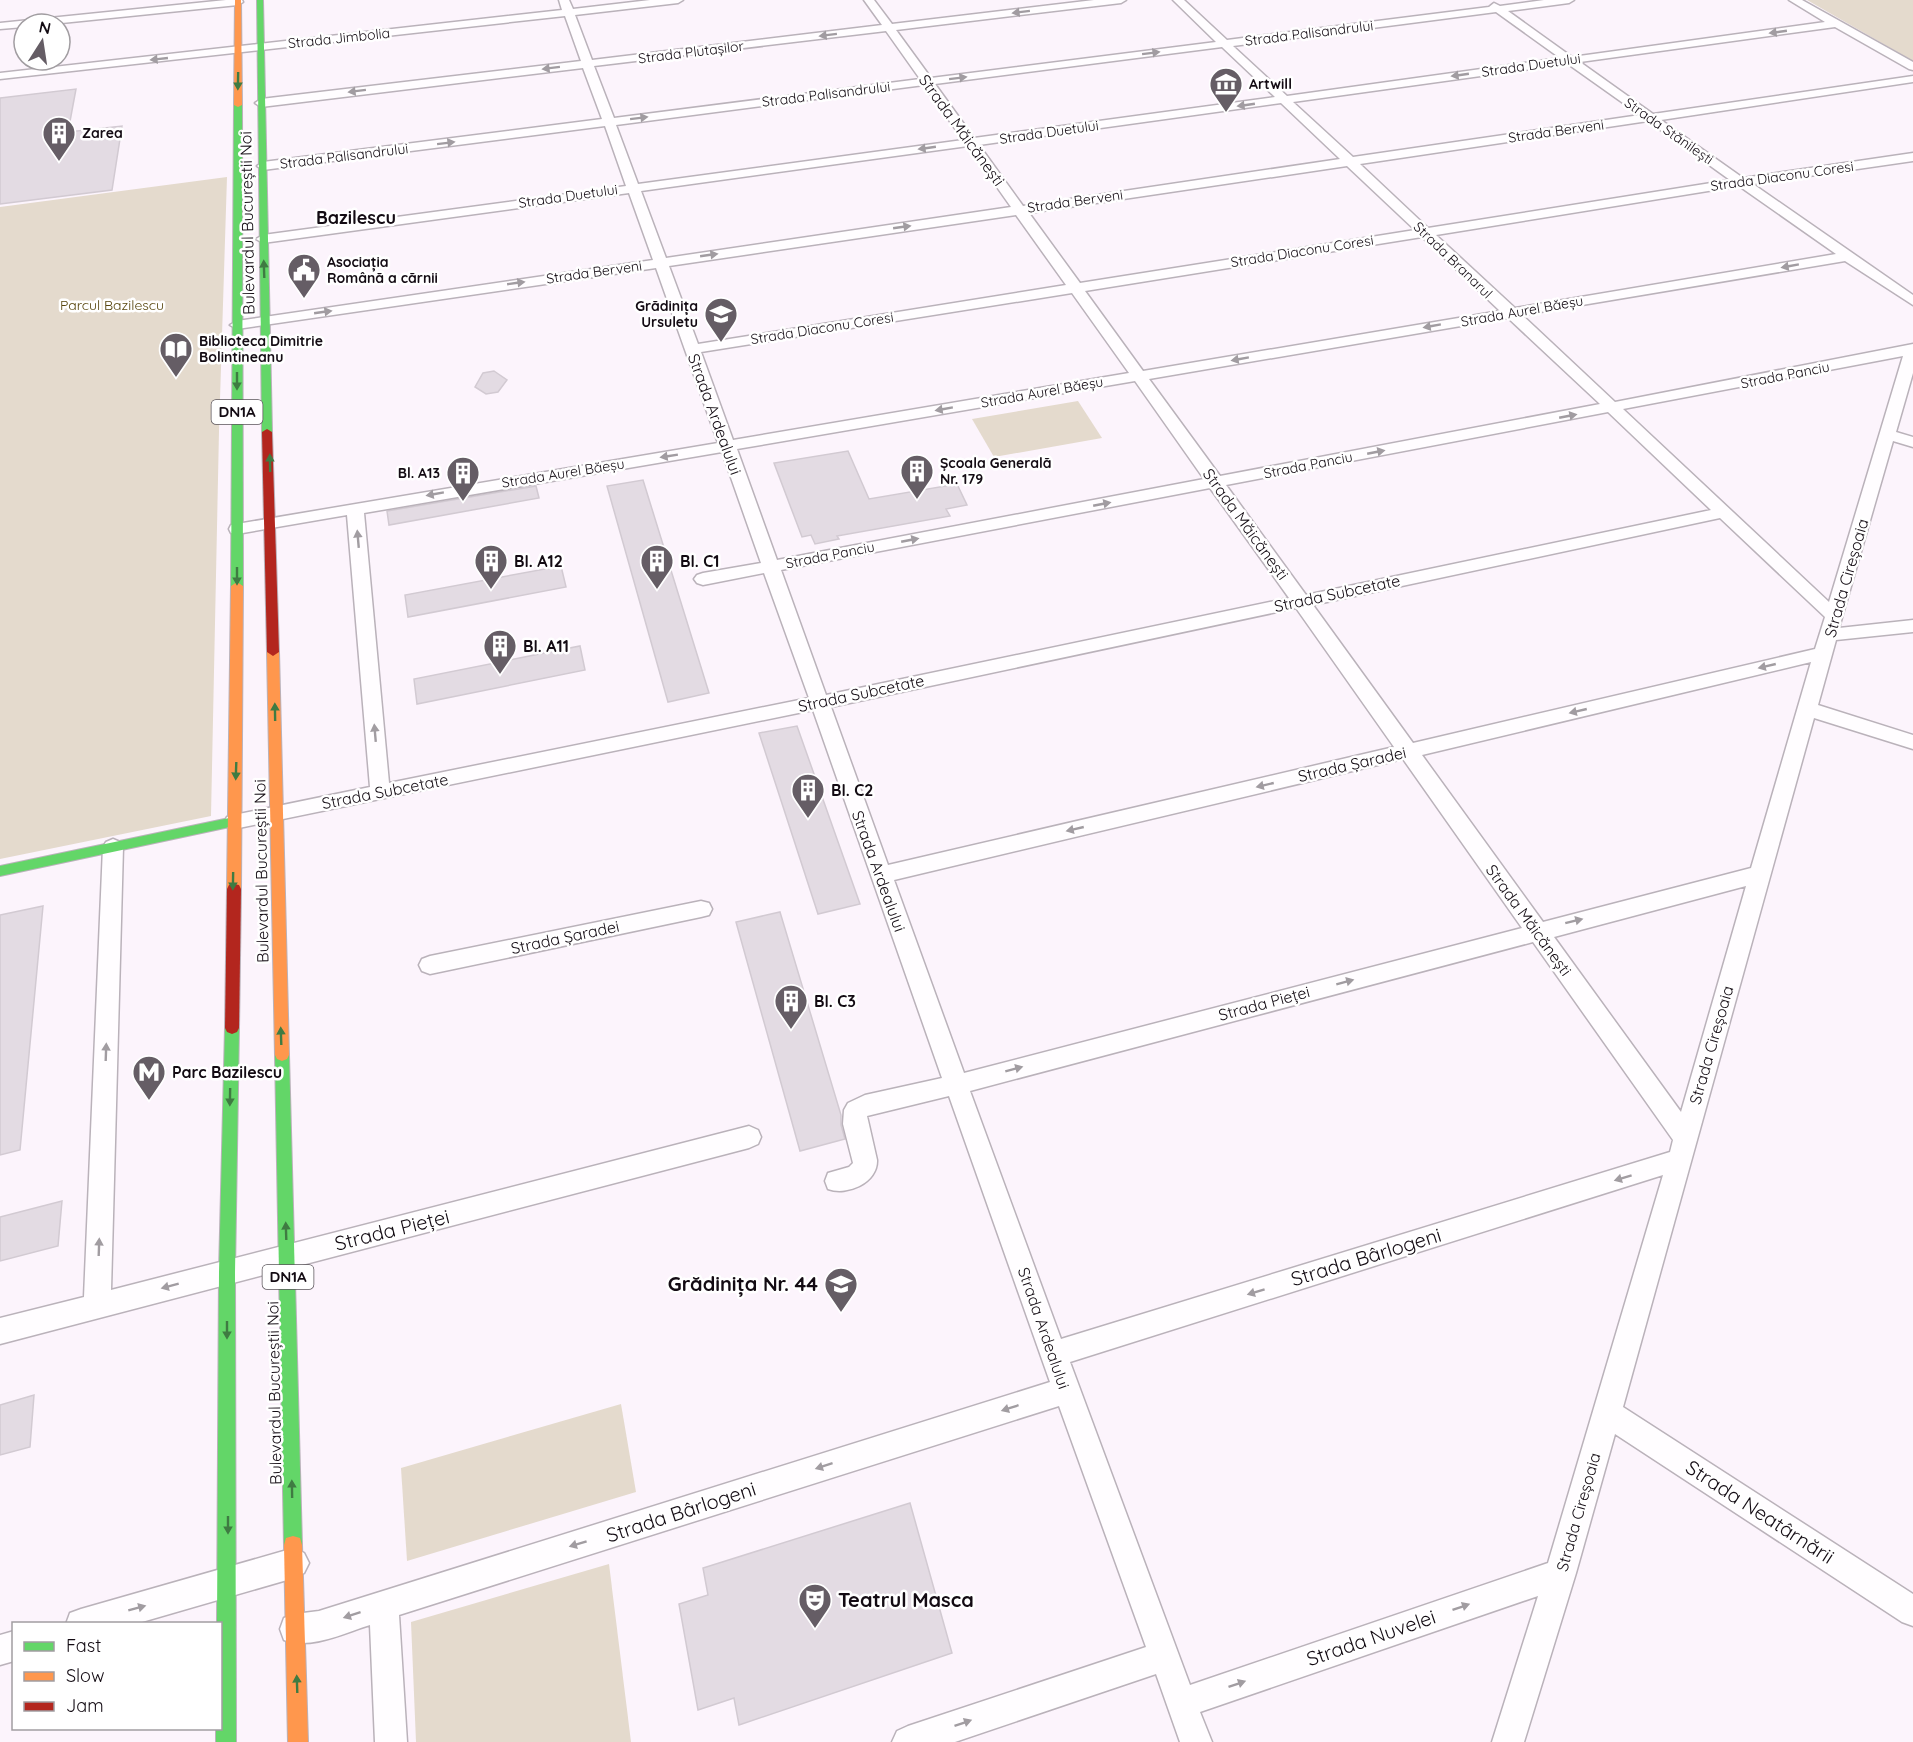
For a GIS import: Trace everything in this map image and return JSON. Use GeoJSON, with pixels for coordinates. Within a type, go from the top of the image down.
{"type":"FeatureCollection","features":[{"type":"Feature","properties":{"kind":"main road","name":"Bulevardul Bucureștii Noi"},"geometry":{"type":"LineString","coordinates":[[260,0],[263,239],[298,1742]]}},
{"type":"Feature","properties":{"kind":"main road","name":"Bulevardul Bucureștii Noi"},"geometry":{"type":"LineString","coordinates":[[226,1742],[227,1272],[237,732],[238,1]]}},
{"type":"Feature","properties":{"kind":"main road","name":"Strada Subcetate"},"geometry":{"type":"LineString","coordinates":[[0,871],[234,822]]}},
{"type":"Feature","properties":{"kind":"street","name":"Strada Jimbolia"},"geometry":{"type":"LineString","coordinates":[[0,76],[238,50],[566,6],[678,0]]}},
{"type":"Feature","properties":{"kind":"street","name":"Strada Măicănești"},"geometry":{"type":"LineString","coordinates":[[869,0],[1537,931],[1682,1149]]}},
{"type":"Feature","properties":{"kind":"street","name":"Strada Plutașilor"},"geometry":{"type":"LineString","coordinates":[[261,103],[1121,0]]}},
{"type":"Feature","properties":{"kind":"street","name":"Strada Branarul"},"geometry":{"type":"LineString","coordinates":[[1178,0],[1722,513],[1830,635]]}},
{"type":"Feature","properties":{"kind":"street","name":"Strada Stănilești"},"geometry":{"type":"LineString","coordinates":[[1485,0],[1913,301]]}},
{"type":"Feature","properties":{"kind":"street","name":"Strada Palisandrului"},"geometry":{"type":"LineString","coordinates":[[263,166],[1569,0]]}},
{"type":"Feature","properties":{"kind":"street"},"geometry":{"type":"LineString","coordinates":[[1794,0],[1913,67]]}},
{"type":"Feature","properties":{"kind":"street"},"geometry":{"type":"LineString","coordinates":[[0,26],[238,1]]}},
{"type":"Feature","properties":{"kind":"street","name":"Strada Ardealului"},"geometry":{"type":"LineString","coordinates":[[566,6],[692,349],[880,875],[958,1084],[1066,1390],[1196,1742]]}},
{"type":"Feature","properties":{"kind":"street","name":"Strada Duetului"},"geometry":{"type":"LineString","coordinates":[[263,239],[1836,24]]}},
{"type":"Feature","properties":{"kind":"street","name":"Strada Berveni"},"geometry":{"type":"LineString","coordinates":[[237,325],[1913,79]]}},
{"type":"Feature","properties":{"kind":"street","name":"Strada Diaconu Coresi"},"geometry":{"type":"LineString","coordinates":[[692,349],[1741,182],[1913,157]]}},
{"type":"Feature","properties":{"kind":"street","name":"Strada Aurel Băeșu"},"geometry":{"type":"LineString","coordinates":[[237,529],[1848,256]]}},
{"type":"Feature","properties":{"kind":"street","name":"Strada Panciu"},"geometry":{"type":"LineString","coordinates":[[703,579],[1912,349]]}},
{"type":"Feature","properties":{"kind":"street","name":"Strada Cireșoaia"},"geometry":{"type":"LineString","coordinates":[[1508,1742],[1561,1573],[1912,349]]}},
{"type":"Feature","properties":{"kind":"street"},"geometry":{"type":"LineString","coordinates":[[1888,435],[1913,442]]}},
{"type":"Feature","properties":{"kind":"street"},"geometry":{"type":"LineString","coordinates":[[355,508],[380,792]]}},
{"type":"Feature","properties":{"kind":"street","name":"Strada Subcetate"},"geometry":{"type":"LineString","coordinates":[[234,822],[818,703],[1722,513]]}},
{"type":"Feature","properties":{"kind":"street","name":"Strada Șaradei"},"geometry":{"type":"LineString","coordinates":[[880,875],[1408,751],[1830,635],[1913,626]]}},
{"type":"Feature","properties":{"kind":"street"},"geometry":{"type":"LineString","coordinates":[[1808,709],[1913,742]]}},
{"type":"Feature","properties":{"kind":"street"},"geometry":{"type":"LineString","coordinates":[[97,1305],[113,847]]}},
{"type":"Feature","properties":{"kind":"street","name":"Strada Pieței"},"geometry":{"type":"LineString","coordinates":[[837,1181],[856,1176],[865,1167],[865,1155],[854,1119],[856,1110],[865,1105],[958,1084],[1760,874]]}},
{"type":"Feature","properties":{"kind":"street","name":"Strada Șaradei"},"geometry":{"type":"LineString","coordinates":[[430,965],[701,909]]}},
{"type":"Feature","properties":{"kind":"street","name":"Strada Pieței"},"geometry":{"type":"LineString","coordinates":[[0,1331],[749,1137]]}},
{"type":"Feature","properties":{"kind":"street","name":"Strada Bârlogeni"},"geometry":{"type":"LineString","coordinates":[[1053,1354],[1682,1149]]}},
{"type":"Feature","properties":{"kind":"street","name":"Strada Bârlogeni"},"geometry":{"type":"LineString","coordinates":[[295,1629],[319,1626],[1066,1390]]}},
{"type":"Feature","properties":{"kind":"street","name":"Strada Neatârnării"},"geometry":{"type":"LineString","coordinates":[[1606,1413],[1913,1611]]}},
{"type":"Feature","properties":{"kind":"street"},"geometry":{"type":"LineString","coordinates":[[85,1622],[294,1563]]}},
{"type":"Feature","properties":{"kind":"street","name":"Strada Nuvelei"},"geometry":{"type":"LineString","coordinates":[[1182,1703],[1561,1573]]}},
{"type":"Feature","properties":{"kind":"street"},"geometry":{"type":"LineString","coordinates":[[384,1605],[391,1742]]}},
{"type":"Feature","properties":{"kind":"street"},"geometry":{"type":"LineString","coordinates":[[908,1742],[1164,1656]]}},
{"type":"Feature","properties":{"kind":"green space"},"geometry":{"type":"Polygon","coordinates":[[[1807,0],[1913,0],[1913,61],[1807,0]]]}},
{"type":"Feature","properties":{"kind":"green space","name":"Parcul Bazilescu"},"geometry":{"type":"Polygon","coordinates":[[[227,177],[211,816],[0,859],[0,207],[227,177]]]}},
{"type":"Feature","properties":{"kind":"green space"},"geometry":{"type":"Polygon","coordinates":[[[1078,401],[1102,438],[994,457],[972,419],[1078,401]]]}},
{"type":"Feature","properties":{"kind":"green space"},"geometry":{"type":"Polygon","coordinates":[[[621,1404],[636,1492],[407,1561],[401,1468],[621,1404]]]}},
{"type":"Feature","properties":{"kind":"green space"},"geometry":{"type":"Polygon","coordinates":[[[609,1564],[631,1742],[416,1742],[411,1622],[609,1564]]]}},
{"type":"Feature","properties":{"kind":"building","name":"Zarea"},"geometry":{"type":"Polygon","coordinates":[[[76,89],[68,132],[122,126],[112,190],[0,204],[0,98],[76,89]]]}},
{"type":"Feature","properties":{"kind":"building"},"geometry":{"type":"Polygon","coordinates":[[[494,371],[507,380],[498,392],[486,394],[475,387],[483,373],[494,371]]]}},
{"type":"Feature","properties":{"kind":"building","name":"Școala Generală Nr. 179"},"geometry":{"type":"Polygon","coordinates":[[[848,451],[869,499],[957,484],[967,505],[946,509],[950,516],[837,536],[839,539],[815,544],[811,535],[802,537],[774,463],[848,451]]]}},
{"type":"Feature","properties":{"kind":"building","name":"Bl. C1"},"geometry":{"type":"Polygon","coordinates":[[[643,480],[709,693],[668,702],[607,486],[643,480]]]}},
{"type":"Feature","properties":{"kind":"building","name":"Bl. A13"},"geometry":{"type":"Polygon","coordinates":[[[536,486],[539,498],[389,525],[387,511],[536,486]]]}},
{"type":"Feature","properties":{"kind":"building","name":"Bl. A12"},"geometry":{"type":"Polygon","coordinates":[[[561,566],[566,587],[408,617],[405,595],[561,566]]]}},
{"type":"Feature","properties":{"kind":"building","name":"Bl. A11"},"geometry":{"type":"Polygon","coordinates":[[[580,646],[585,670],[417,704],[414,679],[580,646]]]}},
{"type":"Feature","properties":{"kind":"building","name":"Bl. C2"},"geometry":{"type":"Polygon","coordinates":[[[797,726],[860,904],[818,914],[759,733],[797,726]]]}},
{"type":"Feature","properties":{"kind":"building"},"geometry":{"type":"Polygon","coordinates":[[[43,906],[20,1150],[0,1155],[0,915],[43,906]]]}},
{"type":"Feature","properties":{"kind":"building","name":"Bl. C3"},"geometry":{"type":"Polygon","coordinates":[[[780,912],[841,1115],[845,1139],[800,1151],[736,922],[780,912]]]}},
{"type":"Feature","properties":{"kind":"building"},"geometry":{"type":"Polygon","coordinates":[[[62,1201],[58,1246],[0,1261],[0,1217],[62,1201]]]}},
{"type":"Feature","properties":{"kind":"building"},"geometry":{"type":"Polygon","coordinates":[[[34,1395],[30,1447],[0,1455],[0,1405],[34,1395]]]}},
{"type":"Feature","properties":{"kind":"building","name":"Teatrul Masca"},"geometry":{"type":"Polygon","coordinates":[[[910,1503],[952,1653],[739,1725],[734,1698],[698,1710],[679,1604],[708,1595],[703,1568],[910,1503]]]}},
{"type":"Feature","properties":{"kind":"traffic: fast"},"geometry":{"type":"LineString","coordinates":[[260,0],[267,432]]}},
{"type":"Feature","properties":{"kind":"traffic: fast"},"geometry":{"type":"LineString","coordinates":[[237,586],[238,105]]}},
{"type":"Feature","properties":{"kind":"traffic: fast"},"geometry":{"type":"LineString","coordinates":[[0,871],[234,822]]}},
{"type":"Feature","properties":{"kind":"traffic: fast"},"geometry":{"type":"LineString","coordinates":[[226,1742],[227,1272],[232,1028]]}},
{"type":"Feature","properties":{"kind":"traffic: fast"},"geometry":{"type":"LineString","coordinates":[[282,1055],[293,1545]]}},
{"type":"Feature","properties":{"kind":"traffic: slow"},"geometry":{"type":"LineString","coordinates":[[238,0],[238,105]]}},
{"type":"Feature","properties":{"kind":"traffic: slow"},"geometry":{"type":"LineString","coordinates":[[234,889],[237,586]]}},
{"type":"Feature","properties":{"kind":"traffic: slow"},"geometry":{"type":"LineString","coordinates":[[273,652],[282,1055]]}},
{"type":"Feature","properties":{"kind":"traffic: slow"},"geometry":{"type":"LineString","coordinates":[[293,1545],[298,1742]]}},
{"type":"Feature","properties":{"kind":"traffic: jam"},"geometry":{"type":"LineString","coordinates":[[267,432],[273,652]]}},
{"type":"Feature","properties":{"kind":"traffic: jam"},"geometry":{"type":"LineString","coordinates":[[232,1028],[234,889]]}},
{"type":"Feature","properties":{"kind":"place","name":"Artwill"},"geometry":{"type":"Point","coordinates":[1226,113]}},
{"type":"Feature","properties":{"kind":"place","name":"Zarea"},"geometry":{"type":"Point","coordinates":[59,162]}},
{"type":"Feature","properties":{"kind":"place","name":"Asociația Română a cărnii"},"geometry":{"type":"Point","coordinates":[304,299]}},
{"type":"Feature","properties":{"kind":"place","name":"Grădinița Ursuletu"},"geometry":{"type":"Point","coordinates":[721,343]}},
{"type":"Feature","properties":{"kind":"place","name":"Biblioteca Dimitrie Bolintineanu"},"geometry":{"type":"Point","coordinates":[176,378]}},
{"type":"Feature","properties":{"kind":"place","name":"Școala Generală Nr. 179"},"geometry":{"type":"Point","coordinates":[917,500]}},
{"type":"Feature","properties":{"kind":"place","name":"Bl. A13"},"geometry":{"type":"Point","coordinates":[463,502]}},
{"type":"Feature","properties":{"kind":"place","name":"Bl. A12"},"geometry":{"type":"Point","coordinates":[491,590]}},
{"type":"Feature","properties":{"kind":"place","name":"Bl. C1"},"geometry":{"type":"Point","coordinates":[657,590]}},
{"type":"Feature","properties":{"kind":"place","name":"Bl. A11"},"geometry":{"type":"Point","coordinates":[500,675]}},
{"type":"Feature","properties":{"kind":"place","name":"Bl. C2"},"geometry":{"type":"Point","coordinates":[808,819]}},
{"type":"Feature","properties":{"kind":"place","name":"Bl. C3"},"geometry":{"type":"Point","coordinates":[791,1030]}},
{"type":"Feature","properties":{"kind":"place","name":"Parc Bazilescu"},"geometry":{"type":"Point","coordinates":[149,1101]}},
{"type":"Feature","properties":{"kind":"place","name":"Grădinița Nr. 44"},"geometry":{"type":"Point","coordinates":[841,1313]}},
{"type":"Feature","properties":{"kind":"place","name":"Teatrul Masca"},"geometry":{"type":"Point","coordinates":[815,1629]}},
{"type":"Feature","properties":{"kind":"district","name":"Bazilescu"},"geometry":{"type":"Point","coordinates":[356,218]}}]}
